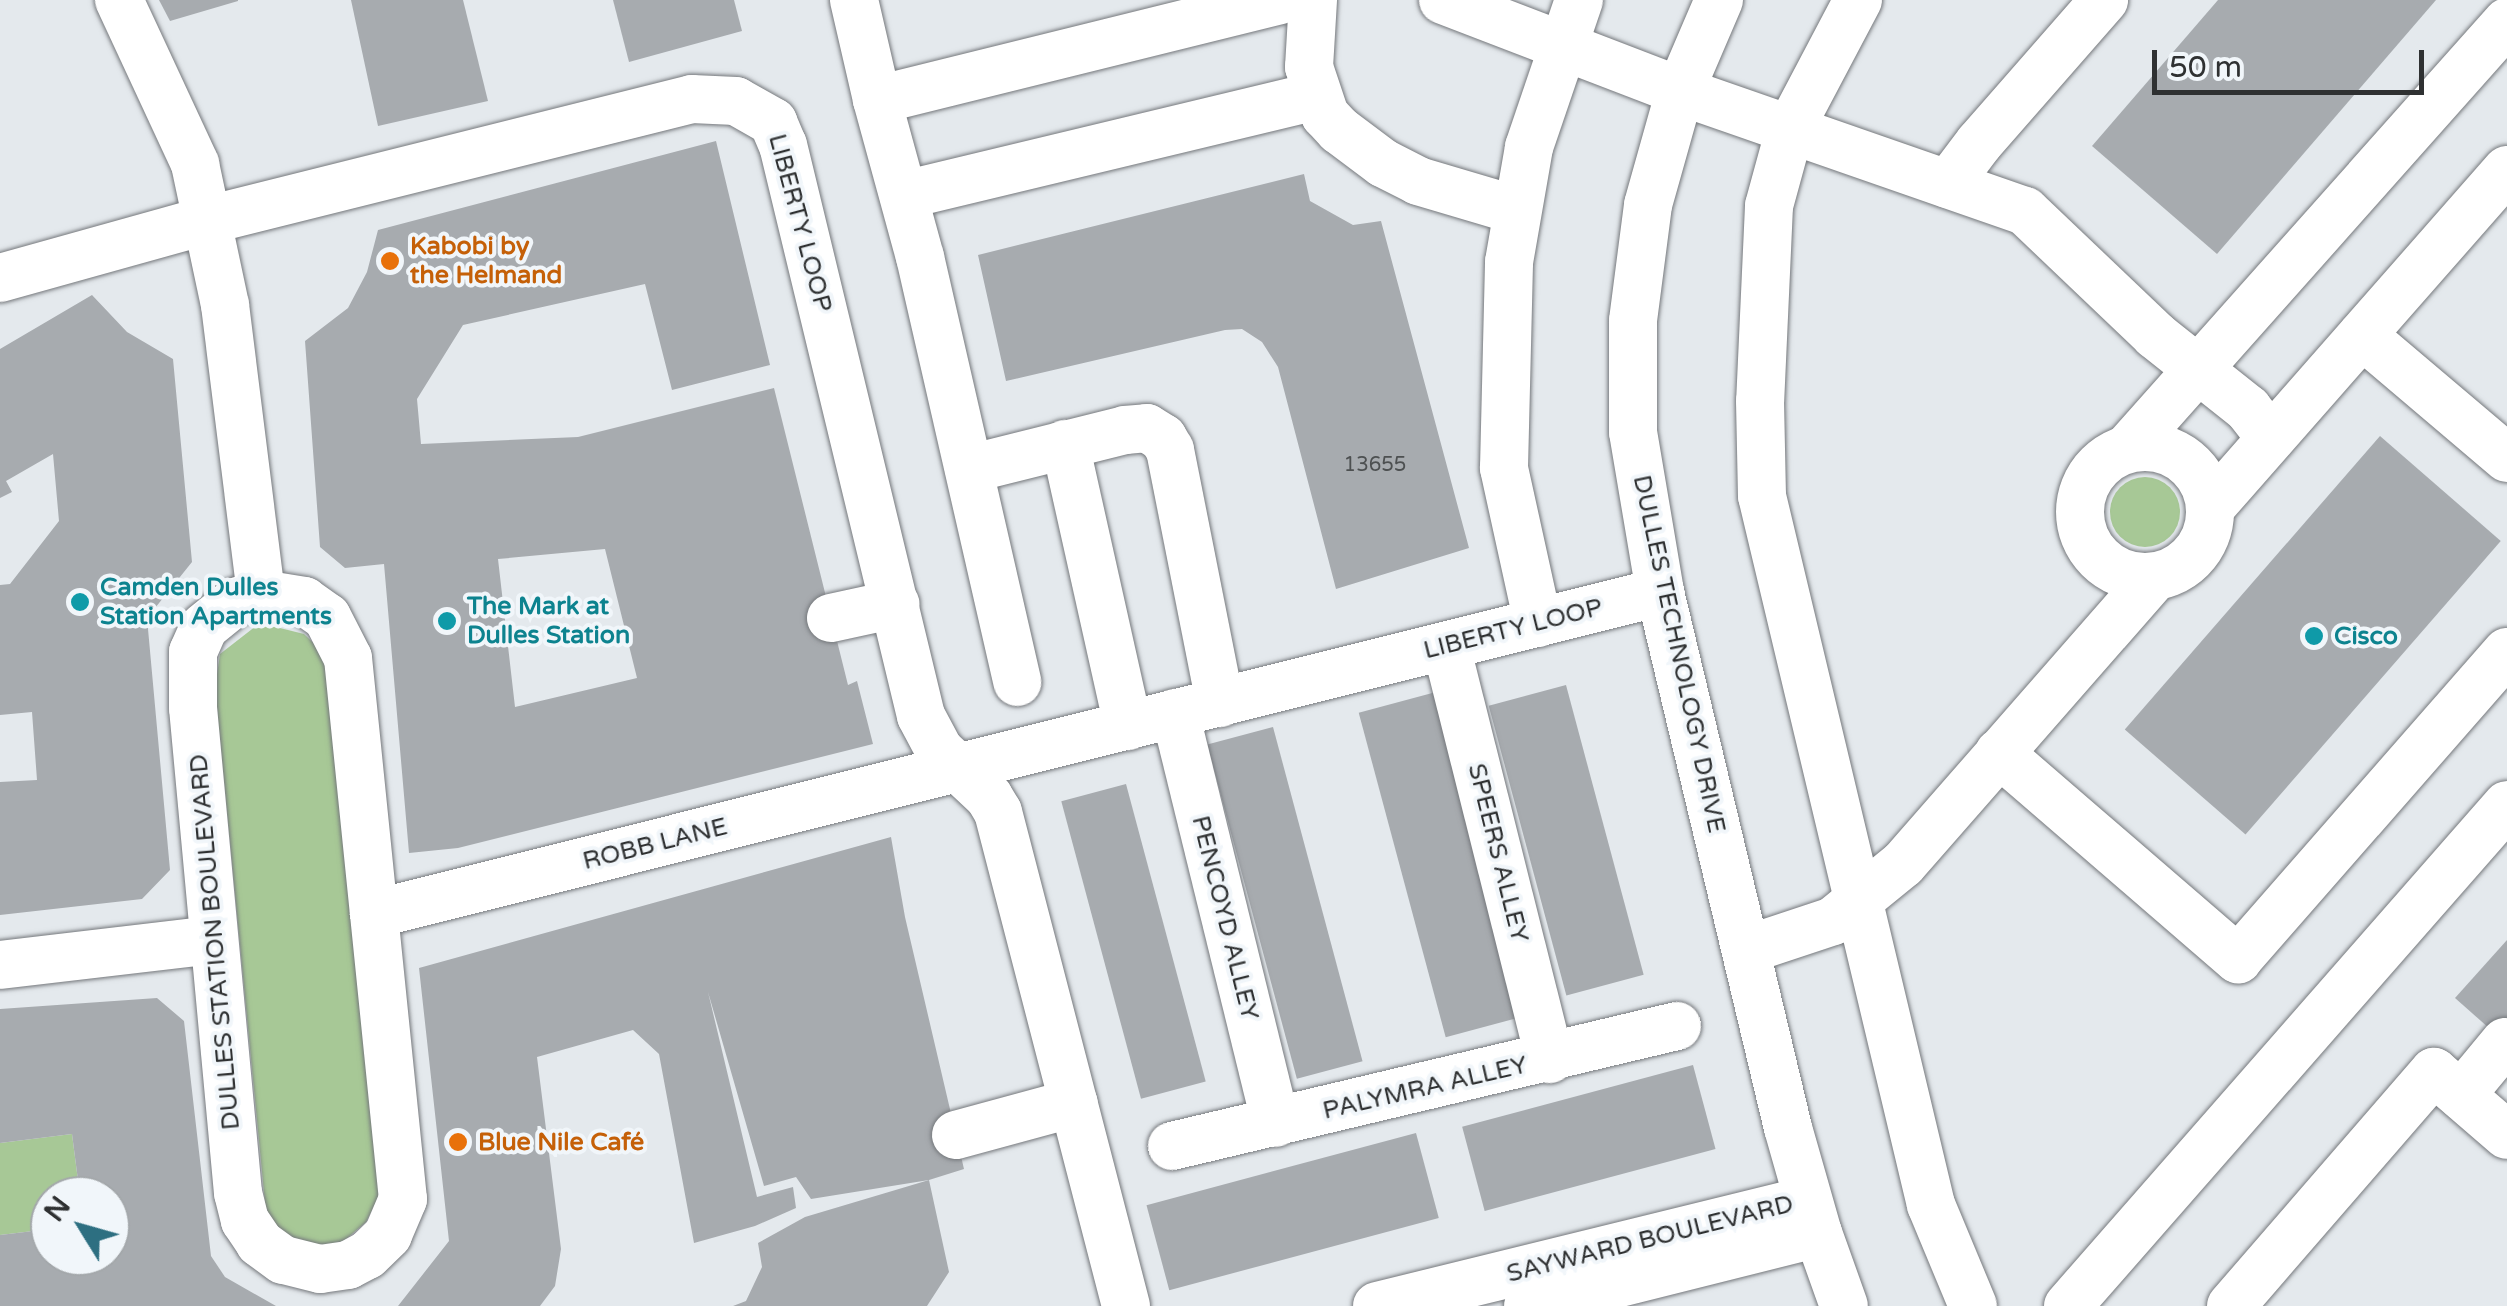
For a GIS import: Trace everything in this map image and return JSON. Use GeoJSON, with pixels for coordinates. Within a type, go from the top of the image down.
{"type":"FeatureCollection","features":[{"type":"Feature","properties":{"kind":"street"},"geometry":{"type":"LineString","coordinates":[[119,0],[196,164],[204,220],[225,305],[261,594]]}},
{"type":"Feature","properties":{"kind":"street"},"geometry":{"type":"LineString","coordinates":[[854,0],[904,195],[1018,682]]}},
{"type":"Feature","properties":{"kind":"street"},"geometry":{"type":"LineString","coordinates":[[878,100],[1168,14],[1280,0]]}},
{"type":"Feature","properties":{"kind":"street"},"geometry":{"type":"LineString","coordinates":[[1313,0],[1310,66],[1317,96],[1339,130],[1383,163],[1455,195],[1516,210]]}},
{"type":"Feature","properties":{"kind":"street"},"geometry":{"type":"LineString","coordinates":[[1443,0],[1680,91],[2025,211],[2115,298],[2248,410],[2271,438]]}},
{"type":"Feature","properties":{"kind":"street"},"geometry":{"type":"LineString","coordinates":[[1538,623],[1504,468],[1508,282],[1516,210],[1529,147],[1579,0]]}},
{"type":"Feature","properties":{"kind":"street","name":"DULLES TECHNOLOGY DRIVE"},"geometry":{"type":"LineString","coordinates":[[1719,0],[1680,91],[1648,205],[1632,321],[1635,449],[1660,592],[1746,950],[1812,1216],[1844,1306]]}},
{"type":"Feature","properties":{"kind":"street"},"geometry":{"type":"LineString","coordinates":[[1858,0],[1790,129],[1768,206],[1760,401],[1762,496],[1931,1206],[1974,1306]]}},
{"type":"Feature","properties":{"kind":"street"},"geometry":{"type":"LineString","coordinates":[[1948,184],[1979,142],[2104,0]]}},
{"type":"Feature","properties":{"kind":"street"},"geometry":{"type":"LineString","coordinates":[[2507,22],[2128,448],[2108,457],[2082,491],[2082,534],[2094,554],[2110,568],[2131,577],[2154,577],[2172,572],[2201,546],[2210,508],[2507,170]]}},
{"type":"Feature","properties":{"kind":"street"},"geometry":{"type":"LineString","coordinates":[[904,195],[1317,96]]}},
{"type":"Feature","properties":{"kind":"street","name":"LIBERTY LOOP"},"geometry":{"type":"LineString","coordinates":[[0,278],[204,220],[692,99],[736,101],[773,122],[783,145],[925,728],[947,772],[998,812],[1126,1306]]}},
{"type":"Feature","properties":{"kind":"street"},"geometry":{"type":"LineString","coordinates":[[2362,334],[2507,458]]}},
{"type":"Feature","properties":{"kind":"street","name":"PENCOYD ALLEY"},"geometry":{"type":"LineString","coordinates":[[969,468],[1147,428],[1163,438],[1170,450],[1197,708],[1276,1123]]}},
{"type":"Feature","properties":{"kind":"street"},"geometry":{"type":"LineString","coordinates":[[1065,444],[1128,726]]}},
{"type":"Feature","properties":{"kind":"street"},"geometry":{"type":"LineString","coordinates":[[2128,448],[2166,450],[2183,459],[2197,472],[2210,508]]}},
{"type":"Feature","properties":{"kind":"street"},"geometry":{"type":"LineString","coordinates":[[1746,950],[1833,921],[1859,904],[1904,864],[2154,577]]}},
{"type":"Feature","properties":{"kind":"street","name":"LIBERTY LOOP"},"geometry":{"type":"LineString","coordinates":[[947,772],[1660,592]]}},
{"type":"Feature","properties":{"kind":"street","name":"DULLES STATION BOULEVARD"},"geometry":{"type":"LineString","coordinates":[[261,594],[304,601],[327,617],[342,641],[352,687],[374,914],[403,1199],[388,1235],[333,1287],[260,1243],[245,1220],[238,1193],[192,652],[204,627],[235,602],[261,594]]}},
{"type":"Feature","properties":{"kind":"street"},"geometry":{"type":"LineString","coordinates":[[831,618],[895,604]]}},
{"type":"Feature","properties":{"kind":"street","name":"SPEERS ALLEY"},"geometry":{"type":"LineString","coordinates":[[1446,646],[1550,1060]]}},
{"type":"Feature","properties":{"kind":"street"},"geometry":{"type":"LineString","coordinates":[[2000,752],[2238,960],[2507,652]]}},
{"type":"Feature","properties":{"kind":"street","name":"ROBB LANE"},"geometry":{"type":"LineString","coordinates":[[374,914],[947,772]]}},
{"type":"Feature","properties":{"kind":"street"},"geometry":{"type":"LineString","coordinates":[[2068,1306],[2507,805]]}},
{"type":"Feature","properties":{"kind":"street"},"geometry":{"type":"LineString","coordinates":[[0,964],[214,940]]}},
{"type":"Feature","properties":{"kind":"street","name":"PALYMRA ALLEY"},"geometry":{"type":"LineString","coordinates":[[1172,1146],[1550,1060],[1677,1026]]}},
{"type":"Feature","properties":{"kind":"street"},"geometry":{"type":"LineString","coordinates":[[2460,1095],[2505,1042]]}},
{"type":"Feature","properties":{"kind":"street"},"geometry":{"type":"LineString","coordinates":[[2231,1306],[2434,1072],[2507,1135]]}},
{"type":"Feature","properties":{"kind":"street"},"geometry":{"type":"LineString","coordinates":[[956,1135],[1074,1103]]}},
{"type":"Feature","properties":{"kind":"street","name":"SAYWARD BOULEVARD"},"geometry":{"type":"LineString","coordinates":[[1377,1306],[1812,1216]]}},
{"type":"Feature","properties":{"kind":"street","name":"SAYWARD BOULEVARD"},"geometry":{"type":"LineString","coordinates":[[1528,1306],[1812,1216]]}},
{"type":"Feature","properties":{"kind":"green space"},"geometry":{"type":"Polygon","coordinates":[[[2145,477],[2159,479],[2170,487],[2178,498],[2178,526],[2170,537],[2159,545],[2145,547],[2131,545],[2120,537],[2112,526],[2110,512],[2112,498],[2120,487],[2131,479],[2145,477]]]}},
{"type":"Feature","properties":{"kind":"green space"},"geometry":{"type":"Polygon","coordinates":[[[260,623],[304,634],[324,653],[380,1195],[366,1222],[345,1240],[323,1249],[277,1234],[266,1213],[215,688],[220,654],[260,623]]]}},
{"type":"Feature","properties":{"kind":"green space"},"geometry":{"type":"Polygon","coordinates":[[[72,1134],[77,1176],[30,1176],[30,1231],[0,1235],[0,1143],[72,1134]]]}},
{"type":"Feature","properties":{"kind":"building"},"geometry":{"type":"Polygon","coordinates":[[[159,0],[238,0],[238,1],[170,21],[159,0]]]}},
{"type":"Feature","properties":{"kind":"building"},"geometry":{"type":"Polygon","coordinates":[[[351,0],[463,0],[488,101],[378,126],[351,0]]]}},
{"type":"Feature","properties":{"kind":"building"},"geometry":{"type":"Polygon","coordinates":[[[613,0],[734,0],[742,31],[629,62],[613,0]]]}},
{"type":"Feature","properties":{"kind":"building"},"geometry":{"type":"Polygon","coordinates":[[[2218,0],[2436,0],[2217,254],[2092,146],[2218,0]]]}},
{"type":"Feature","properties":{"kind":"building"},"geometry":{"type":"Polygon","coordinates":[[[716,141],[770,365],[672,390],[645,284],[463,325],[417,399],[421,444],[578,437],[774,388],[848,685],[857,681],[873,744],[458,848],[409,853],[384,564],[345,568],[320,547],[305,341],[348,308],[367,272],[378,230],[716,141]],[[605,549],[498,559],[515,707],[637,678],[605,549]]]}},
{"type":"Feature","properties":{"kind":"building"},"geometry":{"type":"Polygon","coordinates":[[[1304,174],[1310,201],[1353,225],[1381,221],[1469,548],[1336,589],[1278,367],[1262,342],[1242,329],[1225,330],[1006,381],[978,255],[1304,174]]]}},
{"type":"Feature","properties":{"kind":"building","name":"Camden Dulles Station Apartments"},"geometry":{"type":"Polygon","coordinates":[[[92,295],[127,332],[173,359],[192,562],[147,618],[170,870],[142,899],[0,915],[0,782],[37,780],[32,712],[0,715],[0,585],[10,584],[59,521],[53,454],[6,481],[12,492],[0,498],[0,349],[92,295]]]}},
{"type":"Feature","properties":{"kind":"building","name":"Cisco"},"geometry":{"type":"Polygon","coordinates":[[[2380,436],[2501,541],[2246,835],[2125,730],[2380,436]]]}},
{"type":"Feature","properties":{"kind":"building"},"geometry":{"type":"Polygon","coordinates":[[[1566,685],[1644,975],[1566,995],[1489,706],[1566,685]]]}},
{"type":"Feature","properties":{"kind":"building"},"geometry":{"type":"Polygon","coordinates":[[[1436,692],[1523,1017],[1446,1037],[1359,713],[1436,692]]]}},
{"type":"Feature","properties":{"kind":"building"},"geometry":{"type":"Polygon","coordinates":[[[1273,727],[1363,1061],[1297,1079],[1207,745],[1273,727]]]}},
{"type":"Feature","properties":{"kind":"building"},"geometry":{"type":"Polygon","coordinates":[[[1126,784],[1206,1082],[1141,1099],[1061,801],[1126,784]]]}},
{"type":"Feature","properties":{"kind":"building"},"geometry":{"type":"Polygon","coordinates":[[[891,837],[905,917],[964,1169],[929,1180],[811,1199],[796,1177],[764,1186],[708,992],[757,1197],[793,1187],[796,1208],[755,1226],[694,1243],[659,1054],[633,1030],[537,1057],[561,1249],[555,1286],[540,1306],[398,1306],[449,1241],[419,968],[891,837]]]}},
{"type":"Feature","properties":{"kind":"building"},"geometry":{"type":"Polygon","coordinates":[[[2507,940],[2507,1044],[2455,998],[2507,940]]]}},
{"type":"Feature","properties":{"kind":"building"},"geometry":{"type":"Polygon","coordinates":[[[157,998],[184,1021],[211,1256],[225,1277],[276,1306],[0,1306],[0,1235],[30,1231],[30,1276],[130,1276],[130,1176],[77,1176],[72,1134],[0,1143],[0,1009],[157,998]]]}},
{"type":"Feature","properties":{"kind":"building"},"geometry":{"type":"Polygon","coordinates":[[[1693,1065],[1716,1149],[1485,1211],[1462,1127],[1693,1065]]]}},
{"type":"Feature","properties":{"kind":"building"},"geometry":{"type":"Polygon","coordinates":[[[1416,1133],[1439,1218],[1169,1290],[1147,1205],[1416,1133]]]}},
{"type":"Feature","properties":{"kind":"building"},"geometry":{"type":"Polygon","coordinates":[[[929,1180],[949,1272],[927,1306],[733,1306],[746,1301],[762,1267],[758,1243],[805,1217],[929,1180]]]}},
{"type":"Feature","properties":{"kind":"place","name":"Kabobi by the Helmand"},"geometry":{"type":"Point","coordinates":[390,261]}},
{"type":"Feature","properties":{"kind":"place","name":"Camden Dulles Station Apartments"},"geometry":{"type":"Point","coordinates":[80,602]}},
{"type":"Feature","properties":{"kind":"place","name":"The Mark at Dulles Station"},"geometry":{"type":"Point","coordinates":[447,621]}},
{"type":"Feature","properties":{"kind":"place","name":"Cisco"},"geometry":{"type":"Point","coordinates":[2314,636]}},
{"type":"Feature","properties":{"kind":"place","name":"Blue Nile Café"},"geometry":{"type":"Point","coordinates":[458,1142]}}]}
